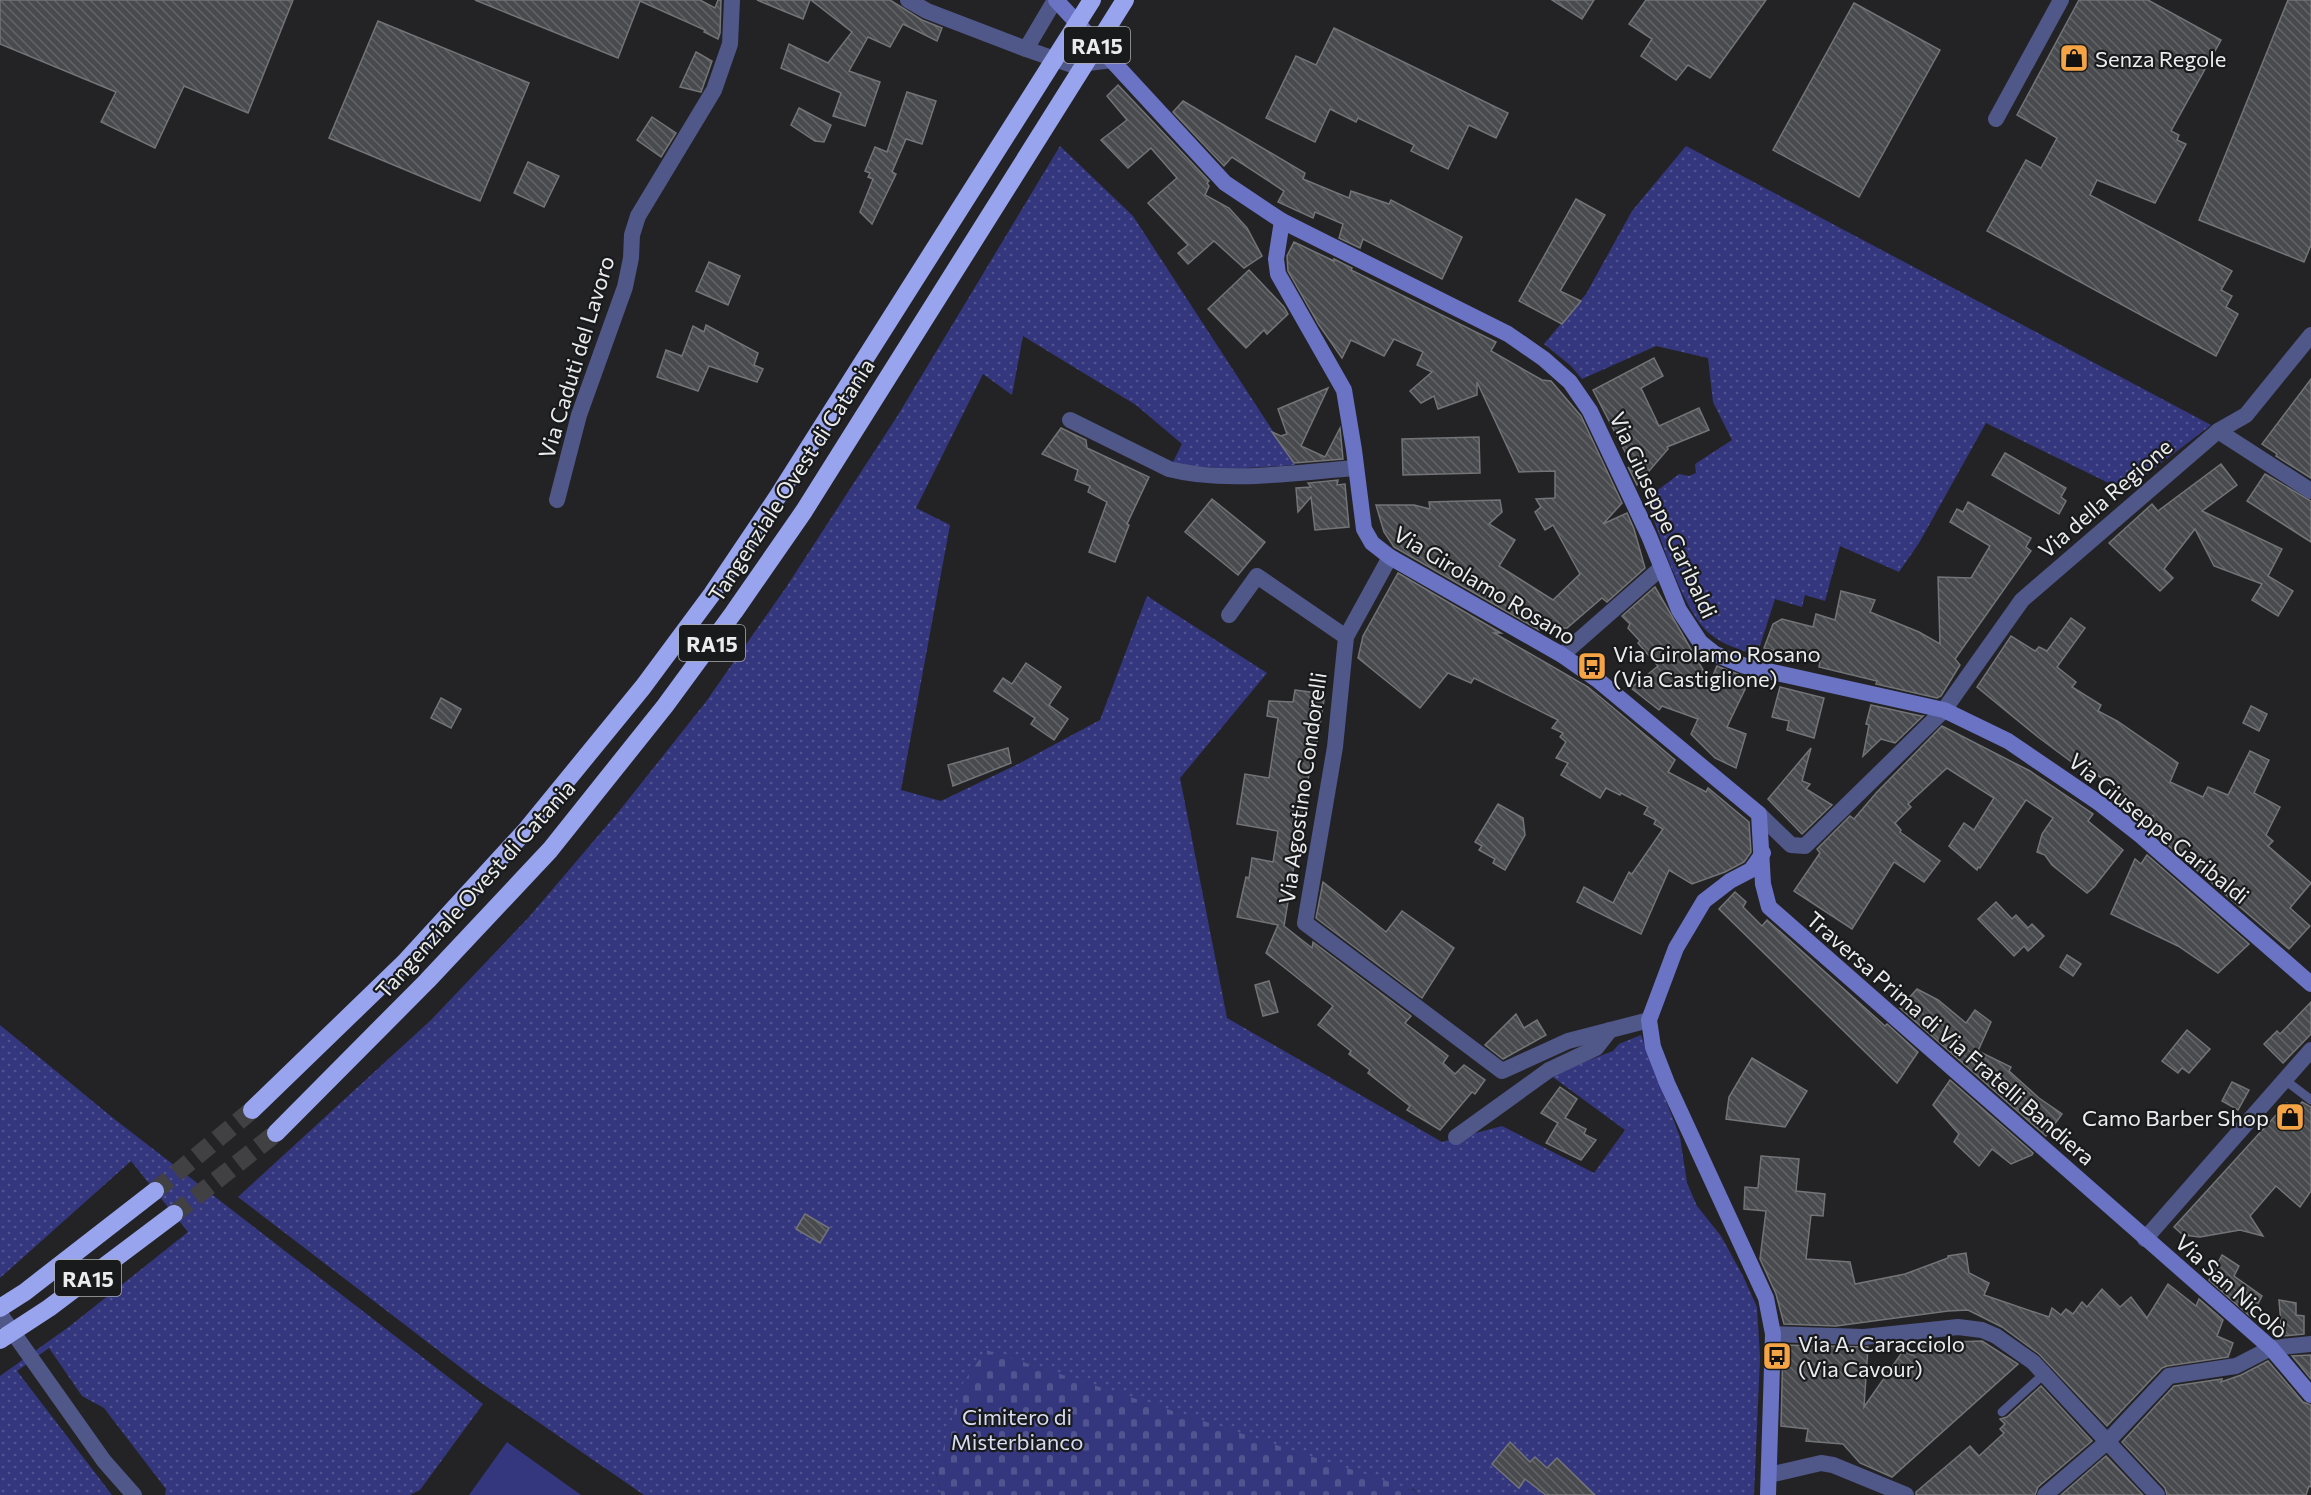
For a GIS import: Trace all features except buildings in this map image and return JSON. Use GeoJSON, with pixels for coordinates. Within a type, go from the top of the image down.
{"type":"FeatureCollection","features":[{"type":"Feature","properties":{"kind":"highway","name":"Tangenziale Ovest di Catania"},"geometry":{"type":"LineString","coordinates":[[252,1110],[419,947],[527,830],[643,687],[712,594],[778,496],[1092,0]]}},
{"type":"Feature","properties":{"kind":"highway","name":"Tangenziale Ovest di Catania"},"geometry":{"type":"LineString","coordinates":[[276,1133],[427,981],[550,849],[665,706],[804,511],[1125,0]]}},
{"type":"Feature","properties":{"kind":"highway","name":"RA15"},"geometry":{"type":"LineString","coordinates":[[0,1308],[25,1292],[155,1191]]}},
{"type":"Feature","properties":{"kind":"highway","name":"RA15"},"geometry":{"type":"LineString","coordinates":[[0,1340],[49,1308],[174,1214]]}},
{"type":"Feature","properties":{"kind":"main road","name":"Via Giuseppe Garibaldi"},"geometry":{"type":"LineString","coordinates":[[1055,0],[1225,183],[1282,221],[1508,334],[1544,359],[1570,382],[1590,411],[1649,536],[1679,610],[1700,642],[1715,654],[1745,666],[1944,710],[2008,741],[2140,835],[2311,984]]}},
{"type":"Feature","properties":{"kind":"main road","name":"Via Girolamo Rosano"},"geometry":{"type":"LineString","coordinates":[[1282,221],[1276,259],[1278,274],[1344,390],[1364,529],[1372,543],[1389,557],[1562,655],[1599,681],[1759,814]]}},
{"type":"Feature","properties":{"kind":"main road"},"geometry":{"type":"LineString","coordinates":[[1759,814],[1763,853],[1751,870],[1730,881],[1704,901],[1676,948],[1649,1020],[1653,1047],[1667,1083],[1766,1298],[1773,1334],[1768,1495]]}},
{"type":"Feature","properties":{"kind":"main road","name":"Traversa Prima di Via Fratelli Bandiera"},"geometry":{"type":"LineString","coordinates":[[1763,853],[1763,884],[1769,907],[2145,1239]]}},
{"type":"Feature","properties":{"kind":"main road","name":"Via San Nicolò"},"geometry":{"type":"LineString","coordinates":[[2145,1239],[2271,1348],[2311,1395]]}},
{"type":"Feature","properties":{"kind":"street","name":"Via Caduti del Lavoro"},"geometry":{"type":"LineString","coordinates":[[556,500],[579,415],[625,287],[631,258],[632,235],[638,216],[714,90],[730,44],[732,0]]}},
{"type":"Feature","properties":{"kind":"street"},"geometry":{"type":"LineString","coordinates":[[908,0],[927,11],[1072,65],[1112,60]]}},
{"type":"Feature","properties":{"kind":"street"},"geometry":{"type":"LineString","coordinates":[[1026,49],[1055,0]]}},
{"type":"Feature","properties":{"kind":"street"},"geometry":{"type":"LineString","coordinates":[[1996,119],[2061,0]]}},
{"type":"Feature","properties":{"kind":"street","name":"Via della Regione"},"geometry":{"type":"LineString","coordinates":[[1791,845],[1805,846],[1944,710],[2022,600],[2218,431],[2246,415],[2311,335]]}},
{"type":"Feature","properties":{"kind":"street"},"geometry":{"type":"LineString","coordinates":[[1071,420],[1169,469],[1181,472],[1234,476],[1356,468]]}},
{"type":"Feature","properties":{"kind":"street"},"geometry":{"type":"LineString","coordinates":[[2218,431],[2311,491]]}},
{"type":"Feature","properties":{"kind":"street","name":"Via Agostino Condorelli"},"geometry":{"type":"LineString","coordinates":[[1389,557],[1346,637],[1335,747],[1305,923],[1502,1071],[1568,1041],[1649,1020]]}},
{"type":"Feature","properties":{"kind":"street"},"geometry":{"type":"LineString","coordinates":[[1562,655],[1661,568]]}},
{"type":"Feature","properties":{"kind":"street"},"geometry":{"type":"LineString","coordinates":[[1229,615],[1257,576],[1346,637]]}},
{"type":"Feature","properties":{"kind":"street","name":"Via Girolamo Rosano"},"geometry":{"type":"LineString","coordinates":[[1759,814],[1791,845]]}},
{"type":"Feature","properties":{"kind":"street"},"geometry":{"type":"LineString","coordinates":[[1456,1137],[1549,1070],[1596,1048],[1610,1030]]}},
{"type":"Feature","properties":{"kind":"street"},"geometry":{"type":"LineString","coordinates":[[2145,1239],[2311,1050]]}},
{"type":"Feature","properties":{"kind":"street"},"geometry":{"type":"LineString","coordinates":[[0,1314],[104,1461],[134,1495]]}},
{"type":"Feature","properties":{"kind":"street"},"geometry":{"type":"LineString","coordinates":[[1773,1334],[1864,1337],[1958,1327],[1982,1330],[1996,1336],[2044,1374],[2157,1495]]}},
{"type":"Feature","properties":{"kind":"street"},"geometry":{"type":"LineString","coordinates":[[2045,1495],[2108,1441],[2169,1376],[2236,1366],[2271,1348],[2311,1344]]}},
{"type":"Feature","properties":{"kind":"street"},"geometry":{"type":"LineString","coordinates":[[1769,1475],[1821,1463],[1833,1465],[1906,1495]]}},
{"type":"Feature","properties":{"kind":"lane"},"geometry":{"type":"LineString","coordinates":[[2285,1080],[2311,1101]]}},
{"type":"Feature","properties":{"kind":"lane"},"geometry":{"type":"LineString","coordinates":[[2002,1412],[2044,1374]]}},
{"type":"Feature","properties":{"kind":"green space"},"geometry":{"type":"Polygon","coordinates":[[[1060,146],[1133,216],[1295,465],[1229,469],[1180,465],[1173,462],[1182,444],[1136,405],[1023,336],[1012,395],[983,374],[916,508],[950,525],[901,790],[941,801],[1020,763],[1100,720],[1147,596],[1267,673],[1180,778],[1227,1018],[1442,1142],[1502,1126],[1594,1173],[1625,1130],[1550,1075],[1613,1051],[1619,1044],[1641,1035],[1680,1137],[1687,1183],[1697,1206],[1721,1236],[1757,1307],[1760,1358],[1754,1495],[1417,1495],[1414,1489],[936,1473],[941,1495],[644,1495],[477,1380],[238,1197],[431,1020],[529,917],[620,810],[705,703],[787,586],[898,415],[1060,146]]]}},
{"type":"Feature","properties":{"kind":"green space"},"geometry":{"type":"Polygon","coordinates":[[[1686,146],[2211,425],[2125,491],[1986,423],[1919,543],[1899,572],[1840,546],[1825,601],[1805,595],[1802,607],[1775,599],[1757,655],[1732,647],[1710,634],[1690,608],[1673,571],[1646,499],[1679,474],[1689,476],[1696,473],[1695,464],[1732,440],[1713,402],[1708,358],[1656,346],[1582,379],[1571,366],[1544,344],[1586,294],[1632,211],[1686,146]]]}},
{"type":"Feature","properties":{"kind":"green space"},"geometry":{"type":"Polygon","coordinates":[[[0,1025],[113,1118],[483,1404],[420,1490],[410,1495],[165,1495],[166,1489],[104,1408],[82,1396],[49,1348],[17,1371],[112,1495],[0,1495],[0,1376],[70,1326],[188,1232],[131,1161],[0,1278],[0,1025]]]}},
{"type":"Feature","properties":{"kind":"green space","name":"Cimitero di Misterbianco"},"geometry":{"type":"Polygon","coordinates":[[[986,1350],[1414,1490],[1417,1495],[941,1495],[936,1473],[963,1383],[986,1350]]]}},
{"type":"Feature","properties":{"kind":"green space"},"geometry":{"type":"Polygon","coordinates":[[[507,1442],[581,1495],[469,1495],[507,1442]]]}},
{"type":"Feature","properties":{"kind":"tunnel"},"geometry":{"type":"LineString","coordinates":[[155,1191],[252,1110]]}},
{"type":"Feature","properties":{"kind":"tunnel"},"geometry":{"type":"LineString","coordinates":[[174,1214],[276,1133]]}},
{"type":"Feature","properties":{"kind":"place","name":"Senza Regole"},"geometry":{"type":"Point","coordinates":[2074,58]}},
{"type":"Feature","properties":{"kind":"place","name":"Via Girolamo Rosano (Via Castiglione)"},"geometry":{"type":"Point","coordinates":[1592,666]}},
{"type":"Feature","properties":{"kind":"place","name":"Camo Barber Shop"},"geometry":{"type":"Point","coordinates":[2290,1117]}},
{"type":"Feature","properties":{"kind":"place","name":"Via A. Caracciolo (Via Cavour)"},"geometry":{"type":"Point","coordinates":[1777,1356]}}]}
